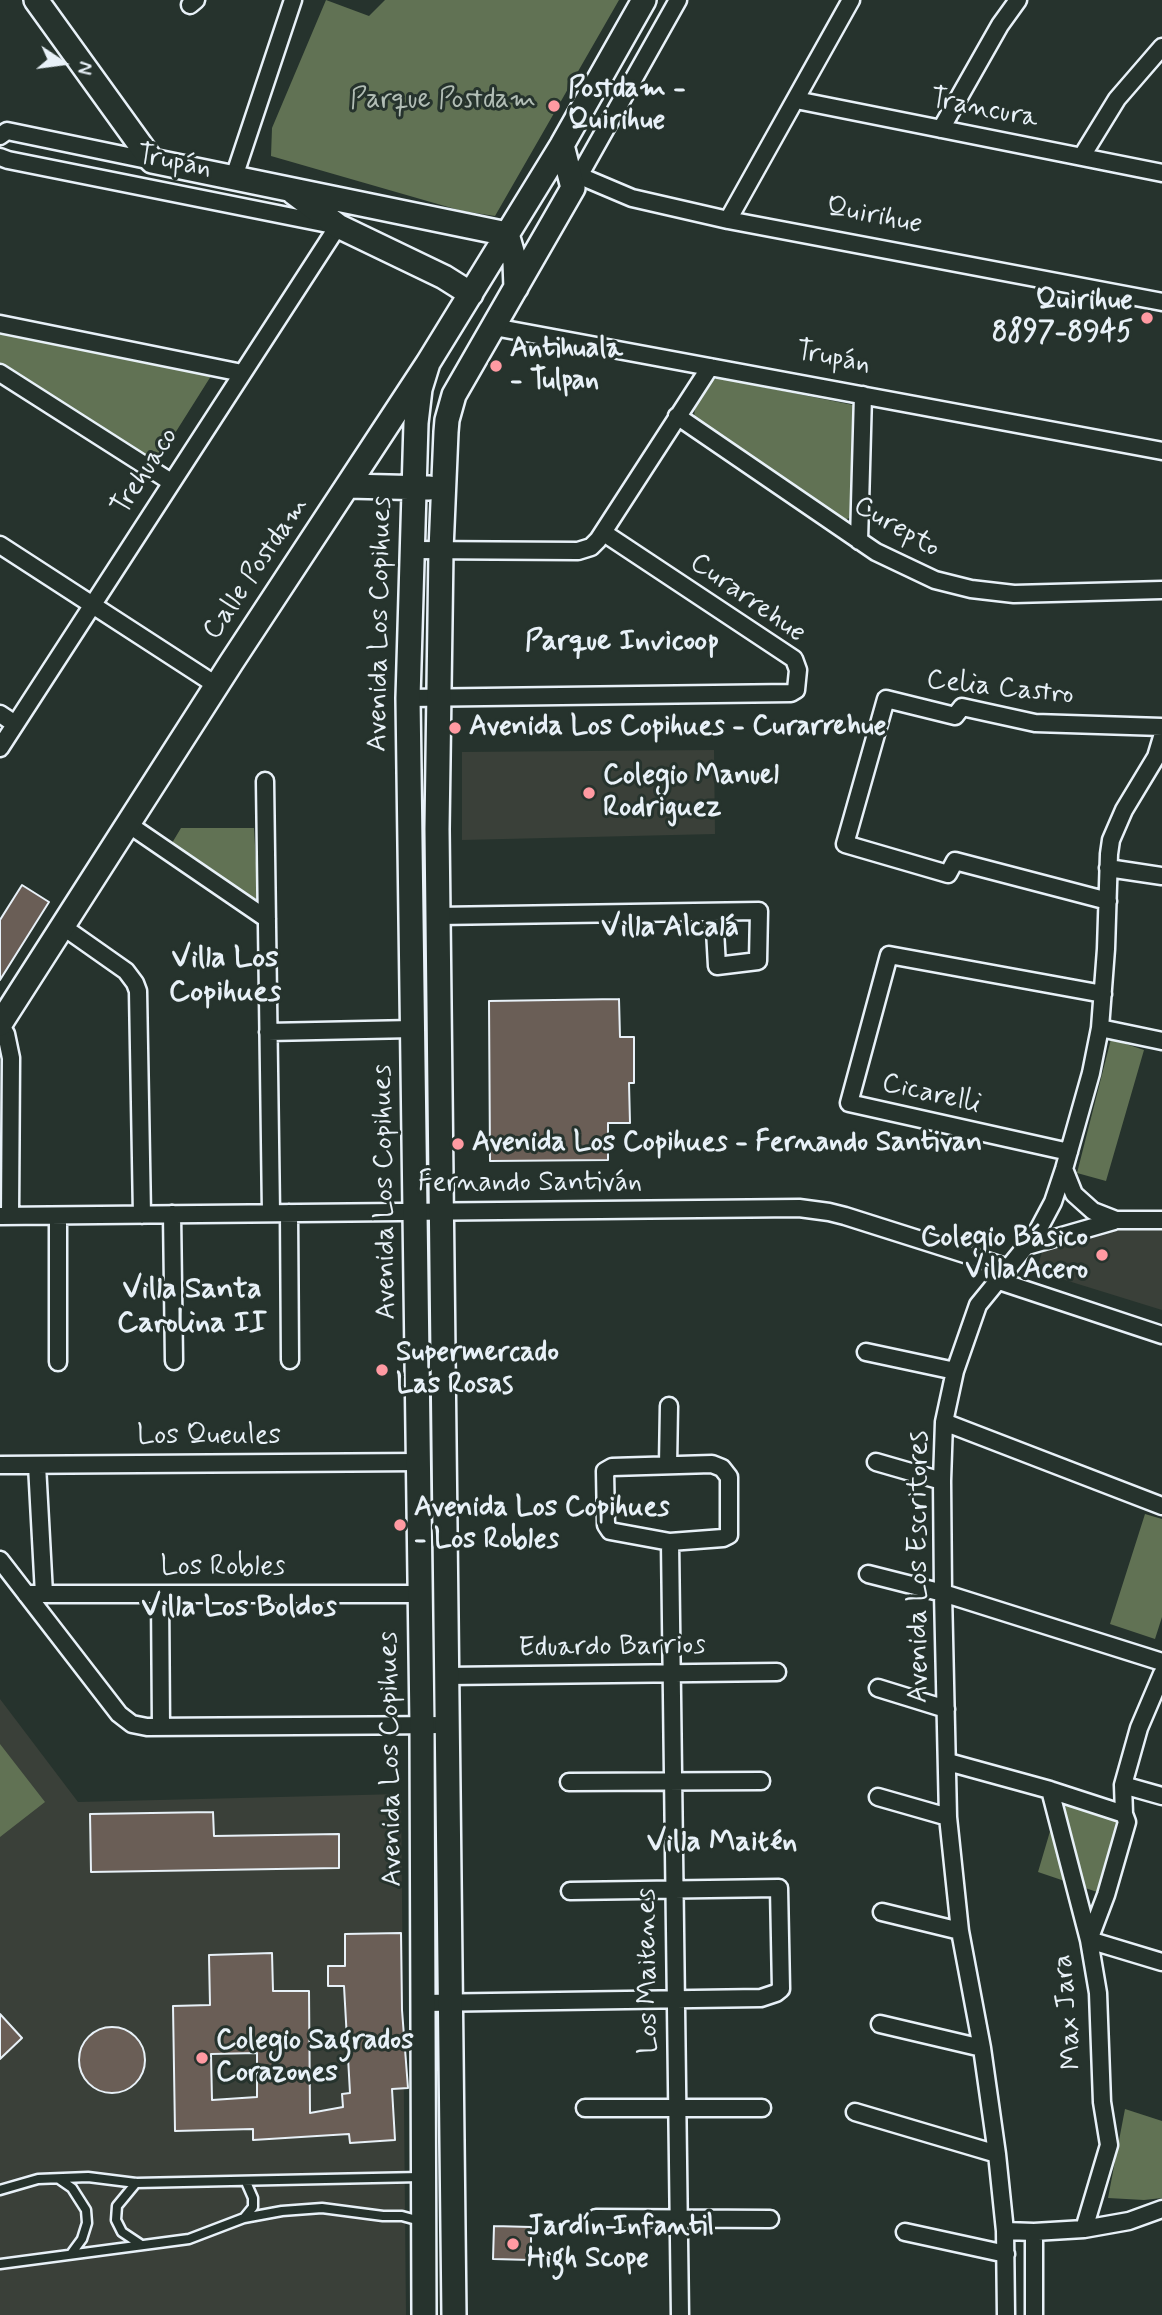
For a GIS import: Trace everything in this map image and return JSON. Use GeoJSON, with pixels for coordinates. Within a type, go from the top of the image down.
{"type":"FeatureCollection","features":[{"type":"Feature","properties":{"kind":"main road"},"geometry":{"type":"LineString","coordinates":[[36,0],[152,161]]}},
{"type":"Feature","properties":{"kind":"main road","name":"Calle Postdam"},"geometry":{"type":"LineString","coordinates":[[0,1024],[7,997],[62,926],[216,685],[428,363],[562,145],[644,0]]}},
{"type":"Feature","properties":{"kind":"main road"},"geometry":{"type":"LineString","coordinates":[[348,486],[444,489],[447,420],[450,408],[461,383],[576,182],[562,145]]}},
{"type":"Feature","properties":{"kind":"main road","name":"Trupán"},"geometry":{"type":"LineString","coordinates":[[152,161],[507,234]]}},
{"type":"Feature","properties":{"kind":"main road","name":"Trupán"},"geometry":{"type":"LineString","coordinates":[[287,188],[338,226],[427,268],[471,294]]}},
{"type":"Feature","properties":{"kind":"main road"},"geometry":{"type":"LineString","coordinates":[[507,234],[515,262],[516,289]]}},
{"type":"Feature","properties":{"kind":"main road","name":"Avenida Los Copihues"},"geometry":{"type":"LineString","coordinates":[[424,2315],[421,1594],[408,698],[418,401],[428,363]]}},
{"type":"Feature","properties":{"kind":"main road","name":"Avenida Los Copihues"},"geometry":{"type":"LineString","coordinates":[[444,489],[438,698],[438,916],[454,2315]]}},
{"type":"Feature","properties":{"kind":"main road"},"geometry":{"type":"LineString","coordinates":[[423,2177],[440,2214],[442,2274],[454,2315]]}},
{"type":"Feature","properties":{"kind":"street"},"geometry":{"type":"LineString","coordinates":[[234,177],[293,0]]}},
{"type":"Feature","properties":{"kind":"street"},"geometry":{"type":"LineString","coordinates":[[576,182],[678,0]]}},
{"type":"Feature","properties":{"kind":"street"},"geometry":{"type":"LineString","coordinates":[[728,220],[851,0]]}},
{"type":"Feature","properties":{"kind":"street"},"geometry":{"type":"LineString","coordinates":[[941,129],[1000,25],[1018,0]]}},
{"type":"Feature","properties":{"kind":"street"},"geometry":{"type":"LineString","coordinates":[[1082,156],[1117,99],[1162,47]]}},
{"type":"Feature","properties":{"kind":"street","name":"Trancura"},"geometry":{"type":"LineString","coordinates":[[796,100],[1162,173]]}},
{"type":"Feature","properties":{"kind":"street","name":"Trupán"},"geometry":{"type":"LineString","coordinates":[[0,135],[7,131],[152,161]]}},
{"type":"Feature","properties":{"kind":"street","name":"Trupán"},"geometry":{"type":"LineString","coordinates":[[0,157],[338,226]]}},
{"type":"Feature","properties":{"kind":"street","name":"Quirihue"},"geometry":{"type":"LineString","coordinates":[[576,182],[649,203],[728,220],[1162,302]]}},
{"type":"Feature","properties":{"kind":"street","name":"Trehuaco"},"geometry":{"type":"LineString","coordinates":[[0,748],[338,226]]}},
{"type":"Feature","properties":{"kind":"street"},"geometry":{"type":"LineString","coordinates":[[0,324],[242,373]]}},
{"type":"Feature","properties":{"kind":"street","name":"Trupán"},"geometry":{"type":"LineString","coordinates":[[494,327],[1162,451]]}},
{"type":"Feature","properties":{"kind":"street"},"geometry":{"type":"LineString","coordinates":[[412,550],[578,551],[591,547],[604,533],[710,367]]}},
{"type":"Feature","properties":{"kind":"street"},"geometry":{"type":"LineString","coordinates":[[0,373],[171,482]]}},
{"type":"Feature","properties":{"kind":"street"},"geometry":{"type":"LineString","coordinates":[[859,541],[863,395]]}},
{"type":"Feature","properties":{"kind":"street","name":"Curepto"},"geometry":{"type":"LineString","coordinates":[[677,416],[859,541],[918,574],[971,589],[1014,594],[1162,590]]}},
{"type":"Feature","properties":{"kind":"street","name":"Curarrehue"},"geometry":{"type":"LineString","coordinates":[[408,698],[791,693],[796,690],[798,670],[794,659],[604,533]]}},
{"type":"Feature","properties":{"kind":"street"},"geometry":{"type":"LineString","coordinates":[[0,545],[216,685]]}},
{"type":"Feature","properties":{"kind":"street","name":"Celia Castro"},"geometry":{"type":"LineString","coordinates":[[1108,901],[955,861],[948,874],[845,844],[886,699],[955,716],[961,707],[1035,723],[1162,727]]}},
{"type":"Feature","properties":{"kind":"street"},"geometry":{"type":"LineString","coordinates":[[0,714],[15,724]]}},
{"type":"Feature","properties":{"kind":"street","name":"Avenida Los Escritores"},"geometry":{"type":"LineString","coordinates":[[1006,2315],[1005,2231],[982,2048],[960,1931],[948,1817],[943,1593],[944,1422],[955,1371],[978,1305],[1027,1246],[1045,1219],[1064,1170],[1091,1073],[1100,1028],[1111,840],[1116,824],[1151,766],[1162,737]]}},
{"type":"Feature","properties":{"kind":"street"},"geometry":{"type":"LineString","coordinates":[[265,781],[271,1213]]}},
{"type":"Feature","properties":{"kind":"street"},"geometry":{"type":"LineString","coordinates":[[128,824],[267,919]]}},
{"type":"Feature","properties":{"kind":"street"},"geometry":{"type":"LineString","coordinates":[[1108,868],[1162,876]]}},
{"type":"Feature","properties":{"kind":"street"},"geometry":{"type":"LineString","coordinates":[[438,916],[714,912]]}},
{"type":"Feature","properties":{"kind":"street"},"geometry":{"type":"LineString","coordinates":[[62,926],[126,971],[138,991],[142,1215]]}},
{"type":"Feature","properties":{"kind":"street","name":"Cicarelli"},"geometry":{"type":"LineString","coordinates":[[1069,1152],[849,1103],[889,955],[1103,994]]}},
{"type":"Feature","properties":{"kind":"street"},"geometry":{"type":"LineString","coordinates":[[0,1024],[6,1034],[11,1058],[5,1216]]}},
{"type":"Feature","properties":{"kind":"street"},"geometry":{"type":"LineString","coordinates":[[1100,1028],[1162,1041]]}},
{"type":"Feature","properties":{"kind":"street"},"geometry":{"type":"LineString","coordinates":[[268,1032],[413,1029]]}},
{"type":"Feature","properties":{"kind":"street"},"geometry":{"type":"LineString","coordinates":[[1064,1170],[1068,1182],[1083,1204],[1093,1212],[1116,1220]]}},
{"type":"Feature","properties":{"kind":"street","name":"Fernando Santiván"},"geometry":{"type":"LineString","coordinates":[[5,1216],[815,1210],[845,1216],[1162,1335]]}},
{"type":"Feature","properties":{"kind":"street"},"geometry":{"type":"LineString","coordinates":[[289,1213],[290,1360]]}},
{"type":"Feature","properties":{"kind":"street"},"geometry":{"type":"LineString","coordinates":[[173,1214],[174,1361]]}},
{"type":"Feature","properties":{"kind":"street"},"geometry":{"type":"LineString","coordinates":[[58,1216],[58,1362]]}},
{"type":"Feature","properties":{"kind":"street"},"geometry":{"type":"LineString","coordinates":[[1027,1246],[1116,1220],[1162,1220]]}},
{"type":"Feature","properties":{"kind":"street"},"geometry":{"type":"LineString","coordinates":[[866,1353],[955,1371]]}},
{"type":"Feature","properties":{"kind":"street"},"geometry":{"type":"LineString","coordinates":[[668,1465],[669,1406]]}},
{"type":"Feature","properties":{"kind":"street"},"geometry":{"type":"LineString","coordinates":[[944,1422],[1162,1506]]}},
{"type":"Feature","properties":{"kind":"street","name":"Los Queules"},"geometry":{"type":"LineString","coordinates":[[0,1465],[419,1462]]}},
{"type":"Feature","properties":{"kind":"street"},"geometry":{"type":"LineString","coordinates":[[876,1462],[942,1481]]}},
{"type":"Feature","properties":{"kind":"street"},"geometry":{"type":"LineString","coordinates":[[712,1464],[722,1468],[729,1477],[729,1535],[723,1538],[670,1542],[610,1531],[606,1525],[605,1471],[612,1467],[668,1465],[712,1464]]}},
{"type":"Feature","properties":{"kind":"street"},"geometry":{"type":"LineString","coordinates":[[37,1465],[44,1594]]}},
{"type":"Feature","properties":{"kind":"street","name":"Los Maitenes"},"geometry":{"type":"LineString","coordinates":[[670,1542],[680,2315]]}},
{"type":"Feature","properties":{"kind":"street"},"geometry":{"type":"LineString","coordinates":[[0,1560],[119,1714],[139,1726],[448,1725]]}},
{"type":"Feature","properties":{"kind":"street"},"geometry":{"type":"LineString","coordinates":[[868,1574],[943,1593],[1162,1662]]}},
{"type":"Feature","properties":{"kind":"street","name":"Los Robles"},"geometry":{"type":"LineString","coordinates":[[26,1594],[421,1594]]}},
{"type":"Feature","properties":{"kind":"street"},"geometry":{"type":"LineString","coordinates":[[160,1594],[161,1727]]}},
{"type":"Feature","properties":{"kind":"street","name":"Eduardo Barrios"},"geometry":{"type":"LineString","coordinates":[[447,1676],[777,1672]]}},
{"type":"Feature","properties":{"kind":"street","name":"Max Jara"},"geometry":{"type":"LineString","coordinates":[[1084,2229],[1109,2145],[1102,2102],[1098,1993],[1088,1940],[1106,1895],[1127,1822],[1124,1814],[1123,1784],[1139,1728],[1162,1674]]}},
{"type":"Feature","properties":{"kind":"street"},"geometry":{"type":"LineString","coordinates":[[878,1688],[946,1709]]}},
{"type":"Feature","properties":{"kind":"street"},"geometry":{"type":"LineString","coordinates":[[947,1762],[1050,1790],[1124,1814]]}},
{"type":"Feature","properties":{"kind":"street"},"geometry":{"type":"LineString","coordinates":[[569,1783],[761,1781]]}},
{"type":"Feature","properties":{"kind":"street"},"geometry":{"type":"LineString","coordinates":[[1123,1784],[1162,1796]]}},
{"type":"Feature","properties":{"kind":"street"},"geometry":{"type":"LineString","coordinates":[[1050,1790],[1088,1940],[1162,1962]]}},
{"type":"Feature","properties":{"kind":"street"},"geometry":{"type":"LineString","coordinates":[[878,1797],[948,1817]]}},
{"type":"Feature","properties":{"kind":"street"},"geometry":{"type":"LineString","coordinates":[[424,2003],[761,1998],[781,1989],[779,1888],[570,1891]]}},
{"type":"Feature","properties":{"kind":"street"},"geometry":{"type":"LineString","coordinates":[[882,1912],[960,1931]]}},
{"type":"Feature","properties":{"kind":"street"},"geometry":{"type":"LineString","coordinates":[[880,2024],[982,2048]]}},
{"type":"Feature","properties":{"kind":"street"},"geometry":{"type":"LineString","coordinates":[[584,2108],[762,2108]]}},
{"type":"Feature","properties":{"kind":"street"},"geometry":{"type":"LineString","coordinates":[[855,2112],[996,2154]]}},
{"type":"Feature","properties":{"kind":"street"},"geometry":{"type":"LineString","coordinates":[[1005,2231],[1084,2229],[1129,2221],[1162,2209]]}},
{"type":"Feature","properties":{"kind":"street"},"geometry":{"type":"LineString","coordinates":[[596,2218],[770,2219]]}},
{"type":"Feature","properties":{"kind":"street"},"geometry":{"type":"LineString","coordinates":[[905,2232],[1006,2254]]}},
{"type":"Feature","properties":{"kind":"street"},"geometry":{"type":"LineString","coordinates":[[1034,2232],[1034,2315]]}},
{"type":"Feature","properties":{"kind":"lane"},"geometry":{"type":"LineString","coordinates":[[0,2190],[38,2179],[88,2177],[136,2183],[423,2177]]}},
{"type":"Feature","properties":{"kind":"lane"},"geometry":{"type":"LineString","coordinates":[[59,2179],[72,2188],[86,2210],[87,2223],[82,2239],[71,2254]]}},
{"type":"Feature","properties":{"kind":"lane"},"geometry":{"type":"LineString","coordinates":[[244,2218],[253,2207],[253,2198],[246,2182]]}},
{"type":"Feature","properties":{"kind":"lane"},"geometry":{"type":"LineString","coordinates":[[136,2183],[117,2206],[116,2220],[122,2232],[140,2244]]}},
{"type":"Feature","properties":{"kind":"lane"},"geometry":{"type":"LineString","coordinates":[[0,2264],[189,2239],[244,2218],[282,2211],[322,2208],[424,2221]]}},
{"type":"Feature","properties":{"kind":"shaded area","name":"Colegio Manuel Rodriguez"},"geometry":{"type":"Polygon","coordinates":[[[714,750],[715,834],[462,840],[462,752],[714,750]]]}},
{"type":"Feature","properties":{"kind":"shaded area","name":"Colegio Básico Villa Acero"},"geometry":{"type":"Polygon","coordinates":[[[1162,1226],[1162,1310],[1036,1271],[1046,1240],[1110,1229],[1162,1226]]]}},
{"type":"Feature","properties":{"kind":"shaded area","name":"Colegio Sagrados Corazones"},"geometry":{"type":"Polygon","coordinates":[[[0,1699],[78,1802],[401,1794],[406,2315],[0,2315],[0,1699]]]}},
{"type":"Feature","properties":{"kind":"green space","name":"Parque Postdam"},"geometry":{"type":"Polygon","coordinates":[[[326,0],[369,16],[385,0],[619,0],[495,216],[462,211],[271,156],[272,128],[326,0]]]}},
{"type":"Feature","properties":{"kind":"green space"},"geometry":{"type":"Polygon","coordinates":[[[0,333],[209,373],[211,376],[160,457],[154,460],[0,363],[0,333]]]}},
{"type":"Feature","properties":{"kind":"green space"},"geometry":{"type":"Polygon","coordinates":[[[718,378],[853,405],[852,517],[838,519],[694,418],[695,406],[711,381],[718,378]]]}},
{"type":"Feature","properties":{"kind":"green space"},"geometry":{"type":"Polygon","coordinates":[[[181,828],[254,828],[258,898],[249,900],[172,843],[181,828]]]}},
{"type":"Feature","properties":{"kind":"green space"},"geometry":{"type":"Polygon","coordinates":[[[1111,1039],[1144,1050],[1106,1181],[1077,1173],[1111,1039]]]}},
{"type":"Feature","properties":{"kind":"green space"},"geometry":{"type":"Polygon","coordinates":[[[1145,1514],[1162,1519],[1162,1617],[1155,1639],[1110,1624],[1145,1514]]]}},
{"type":"Feature","properties":{"kind":"green space"},"geometry":{"type":"Polygon","coordinates":[[[0,1744],[45,1802],[0,1837],[0,1744]]]}},
{"type":"Feature","properties":{"kind":"green space"},"geometry":{"type":"Polygon","coordinates":[[[1059,1801],[1127,1822],[1106,1895],[1038,1872],[1059,1801]]]}},
{"type":"Feature","properties":{"kind":"green space"},"geometry":{"type":"Polygon","coordinates":[[[1125,2109],[1162,2121],[1162,2198],[1108,2198],[1125,2109]]]}},
{"type":"Feature","properties":{"kind":"building"},"geometry":{"type":"Polygon","coordinates":[[[22,885],[49,902],[0,980],[0,920],[22,885]]]}},
{"type":"Feature","properties":{"kind":"building"},"geometry":{"type":"Polygon","coordinates":[[[619,999],[620,1037],[634,1037],[634,1083],[629,1083],[630,1123],[608,1123],[608,1160],[490,1161],[489,1001],[619,999]]]}},
{"type":"Feature","properties":{"kind":"building"},"geometry":{"type":"Polygon","coordinates":[[[213,1812],[214,1836],[339,1834],[339,1868],[91,1872],[90,1814],[213,1812]]]}},
{"type":"Feature","properties":{"kind":"building"},"geometry":{"type":"Polygon","coordinates":[[[401,1933],[402,2010],[408,2088],[392,2089],[395,2140],[350,2143],[349,2134],[253,2140],[253,2129],[175,2131],[173,2006],[210,2005],[209,1955],[272,1953],[273,1991],[309,1991],[310,2113],[343,2107],[342,2094],[350,2093],[344,1986],[328,1986],[328,1966],[345,1966],[345,1934],[401,1933]],[[257,2053],[211,2054],[212,2100],[257,2097],[257,2053]]]}},
{"type":"Feature","properties":{"kind":"building"},"geometry":{"type":"Polygon","coordinates":[[[0,2014],[22,2038],[0,2059],[0,2014]]]}},
{"type":"Feature","properties":{"kind":"building"},"geometry":{"type":"Polygon","coordinates":[[[112,2027],[125,2030],[135,2037],[142,2047],[145,2060],[142,2073],[135,2083],[125,2090],[112,2093],[99,2090],[89,2083],[82,2073],[79,2060],[82,2047],[89,2037],[99,2030],[112,2027]]]}},
{"type":"Feature","properties":{"kind":"building"},"geometry":{"type":"Polygon","coordinates":[[[494,2226],[531,2227],[531,2260],[493,2259],[494,2226]]]}},
{"type":"Feature","properties":{"kind":"place","name":"Postdam - Quirihue"},"geometry":{"type":"Point","coordinates":[554,106]}},
{"type":"Feature","properties":{"kind":"place","name":"Quirihue 8897-8945"},"geometry":{"type":"Point","coordinates":[1147,318]}},
{"type":"Feature","properties":{"kind":"place","name":"Antihuala - Tulpan"},"geometry":{"type":"Point","coordinates":[496,366]}},
{"type":"Feature","properties":{"kind":"place","name":"Avenida Los Copihues - Curarrehue"},"geometry":{"type":"Point","coordinates":[455,728]}},
{"type":"Feature","properties":{"kind":"place","name":"Colegio Manuel Rodriguez"},"geometry":{"type":"Point","coordinates":[589,793]}},
{"type":"Feature","properties":{"kind":"place","name":"Avenida Los Copihues - Fernando Santivan"},"geometry":{"type":"Point","coordinates":[458,1144]}},
{"type":"Feature","properties":{"kind":"place","name":"Colegio Básico Villa Acero"},"geometry":{"type":"Point","coordinates":[1102,1255]}},
{"type":"Feature","properties":{"kind":"place","name":"Supermercado Las Rosas"},"geometry":{"type":"Point","coordinates":[382,1370]}},
{"type":"Feature","properties":{"kind":"place","name":"Avenida Los Copihues - Los Robles"},"geometry":{"type":"Point","coordinates":[400,1525]}},
{"type":"Feature","properties":{"kind":"place","name":"Colegio Sagrados Corazones"},"geometry":{"type":"Point","coordinates":[202,2058]}},
{"type":"Feature","properties":{"kind":"place","name":"Jardín Infantil High Scope"},"geometry":{"type":"Point","coordinates":[513,2244]}},
{"type":"Feature","properties":{"kind":"district","name":"Parque Invicoop"},"geometry":{"type":"Point","coordinates":[622,643]}},
{"type":"Feature","properties":{"kind":"district","name":"Villa Alcalá"},"geometry":{"type":"Point","coordinates":[670,929]}},
{"type":"Feature","properties":{"kind":"district","name":"Villa Los Copihues"},"geometry":{"type":"Point","coordinates":[225,977]}},
{"type":"Feature","properties":{"kind":"district","name":"Villa Santa Carolina II"},"geometry":{"type":"Point","coordinates":[192,1308]}},
{"type":"Feature","properties":{"kind":"district","name":"Villa Los Boldos"},"geometry":{"type":"Point","coordinates":[239,1609]}},
{"type":"Feature","properties":{"kind":"district","name":"Villa Maitén"},"geometry":{"type":"Point","coordinates":[722,1844]}}]}
